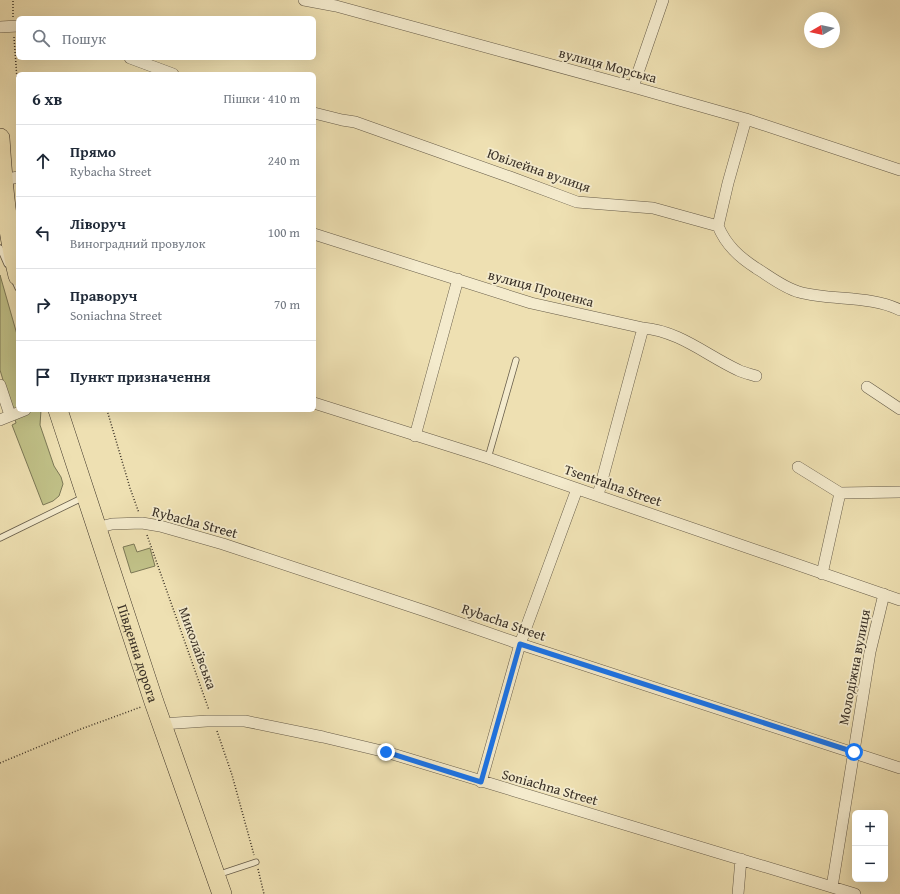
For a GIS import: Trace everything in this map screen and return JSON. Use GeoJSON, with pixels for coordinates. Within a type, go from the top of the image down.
{"type":"FeatureCollection","features":[{"type":"Feature","properties":{"kind":"highway"},"geometry":{"type":"LineString","coordinates":[[0,138],[10,178],[7,221],[16,266]]}},
{"type":"Feature","properties":{"kind":"highway","name":"Південна дорога"},"geometry":{"type":"LineString","coordinates":[[59,412],[161,724],[222,894]]}},
{"type":"Feature","properties":{"kind":"street","name":"вулиця Морська"},"geometry":{"type":"LineString","coordinates":[[304,0],[336,6],[634,87],[746,119],[900,170]]}},
{"type":"Feature","properties":{"kind":"street"},"geometry":{"type":"LineString","coordinates":[[634,87],[663,0]]}},
{"type":"Feature","properties":{"kind":"street"},"geometry":{"type":"LineString","coordinates":[[0,26],[15,26]]}},
{"type":"Feature","properties":{"kind":"street"},"geometry":{"type":"LineString","coordinates":[[135,60],[168,72]]}},
{"type":"Feature","properties":{"kind":"street","name":"Ювілейна вулиця"},"geometry":{"type":"LineString","coordinates":[[316,114],[355,122],[577,202],[653,208],[718,226]]}},
{"type":"Feature","properties":{"kind":"street"},"geometry":{"type":"LineString","coordinates":[[746,119],[728,183],[718,226],[723,237],[731,248],[742,259],[774,280],[797,292],[881,304],[900,310]]}},
{"type":"Feature","properties":{"kind":"street","name":"вулиця Проценка"},"geometry":{"type":"LineString","coordinates":[[316,235],[458,279],[492,292],[531,303],[643,328],[654,329],[683,339],[739,370],[756,376]]}},
{"type":"Feature","properties":{"kind":"street"},"geometry":{"type":"LineString","coordinates":[[415,436],[458,279]]}},
{"type":"Feature","properties":{"kind":"street"},"geometry":{"type":"LineString","coordinates":[[598,495],[643,328]]}},
{"type":"Feature","properties":{"kind":"street"},"geometry":{"type":"LineString","coordinates":[[0,385],[5,418],[20,412]]}},
{"type":"Feature","properties":{"kind":"street"},"geometry":{"type":"LineString","coordinates":[[867,387],[900,409]]}},
{"type":"Feature","properties":{"kind":"street","name":"Tsentralna Street"},"geometry":{"type":"LineString","coordinates":[[316,404],[488,458],[900,600]]}},
{"type":"Feature","properties":{"kind":"street"},"geometry":{"type":"LineString","coordinates":[[798,467],[840,493],[900,492]]}},
{"type":"Feature","properties":{"kind":"street"},"geometry":{"type":"LineString","coordinates":[[481,782],[520,644],[577,488]]}},
{"type":"Feature","properties":{"kind":"street"},"geometry":{"type":"LineString","coordinates":[[822,574],[840,493]]}},
{"type":"Feature","properties":{"kind":"street","name":"Rybacha Street"},"geometry":{"type":"LineString","coordinates":[[96,528],[112,524],[142,523],[223,544],[520,644],[900,768]]}},
{"type":"Feature","properties":{"kind":"street","name":"Молодіжна вулиця"},"geometry":{"type":"LineString","coordinates":[[832,887],[870,652],[884,594]]}},
{"type":"Feature","properties":{"kind":"street","name":"Soniachna Street"},"geometry":{"type":"LineString","coordinates":[[161,724],[245,721],[386,752],[855,894]]}},
{"type":"Feature","properties":{"kind":"street"},"geometry":{"type":"LineString","coordinates":[[738,894],[741,859]]}},
{"type":"Feature","properties":{"kind":"lane"},"geometry":{"type":"LineString","coordinates":[[0,248],[16,284]]}},
{"type":"Feature","properties":{"kind":"lane"},"geometry":{"type":"LineString","coordinates":[[488,458],[516,360]]}},
{"type":"Feature","properties":{"kind":"lane"},"geometry":{"type":"LineString","coordinates":[[0,538],[86,496]]}},
{"type":"Feature","properties":{"kind":"lane"},"geometry":{"type":"LineString","coordinates":[[215,876],[256,862]]}},
{"type":"Feature","properties":{"kind":"path"},"geometry":{"type":"LineString","coordinates":[[13,0],[16,48]]}},
{"type":"Feature","properties":{"kind":"path"},"geometry":{"type":"LineString","coordinates":[[17,60],[17,72]]}},
{"type":"Feature","properties":{"kind":"path","name":"Миколаївська"},"geometry":{"type":"LineString","coordinates":[[108,412],[130,488],[232,775],[264,894]]}},
{"type":"Feature","properties":{"kind":"path"},"geometry":{"type":"LineString","coordinates":[[0,762],[154,702]]}},
{"type":"Feature","properties":{"kind":"green space"},"geometry":{"type":"Polygon","coordinates":[[[0,275],[16,331],[16,412],[41,412],[40,425],[54,466],[61,477],[63,484],[59,496],[53,501],[43,505],[12,425],[16,423],[0,370],[0,275]]]}},
{"type":"Feature","properties":{"kind":"green space"},"geometry":{"type":"Polygon","coordinates":[[[134,544],[137,552],[150,548],[155,566],[131,573],[123,547],[134,544]]]}},
{"type":"Feature","properties":{"kind":"route"},"geometry":{"type":"LineString","coordinates":[[386,752],[481,782],[520,644],[854,752]]}}]}
